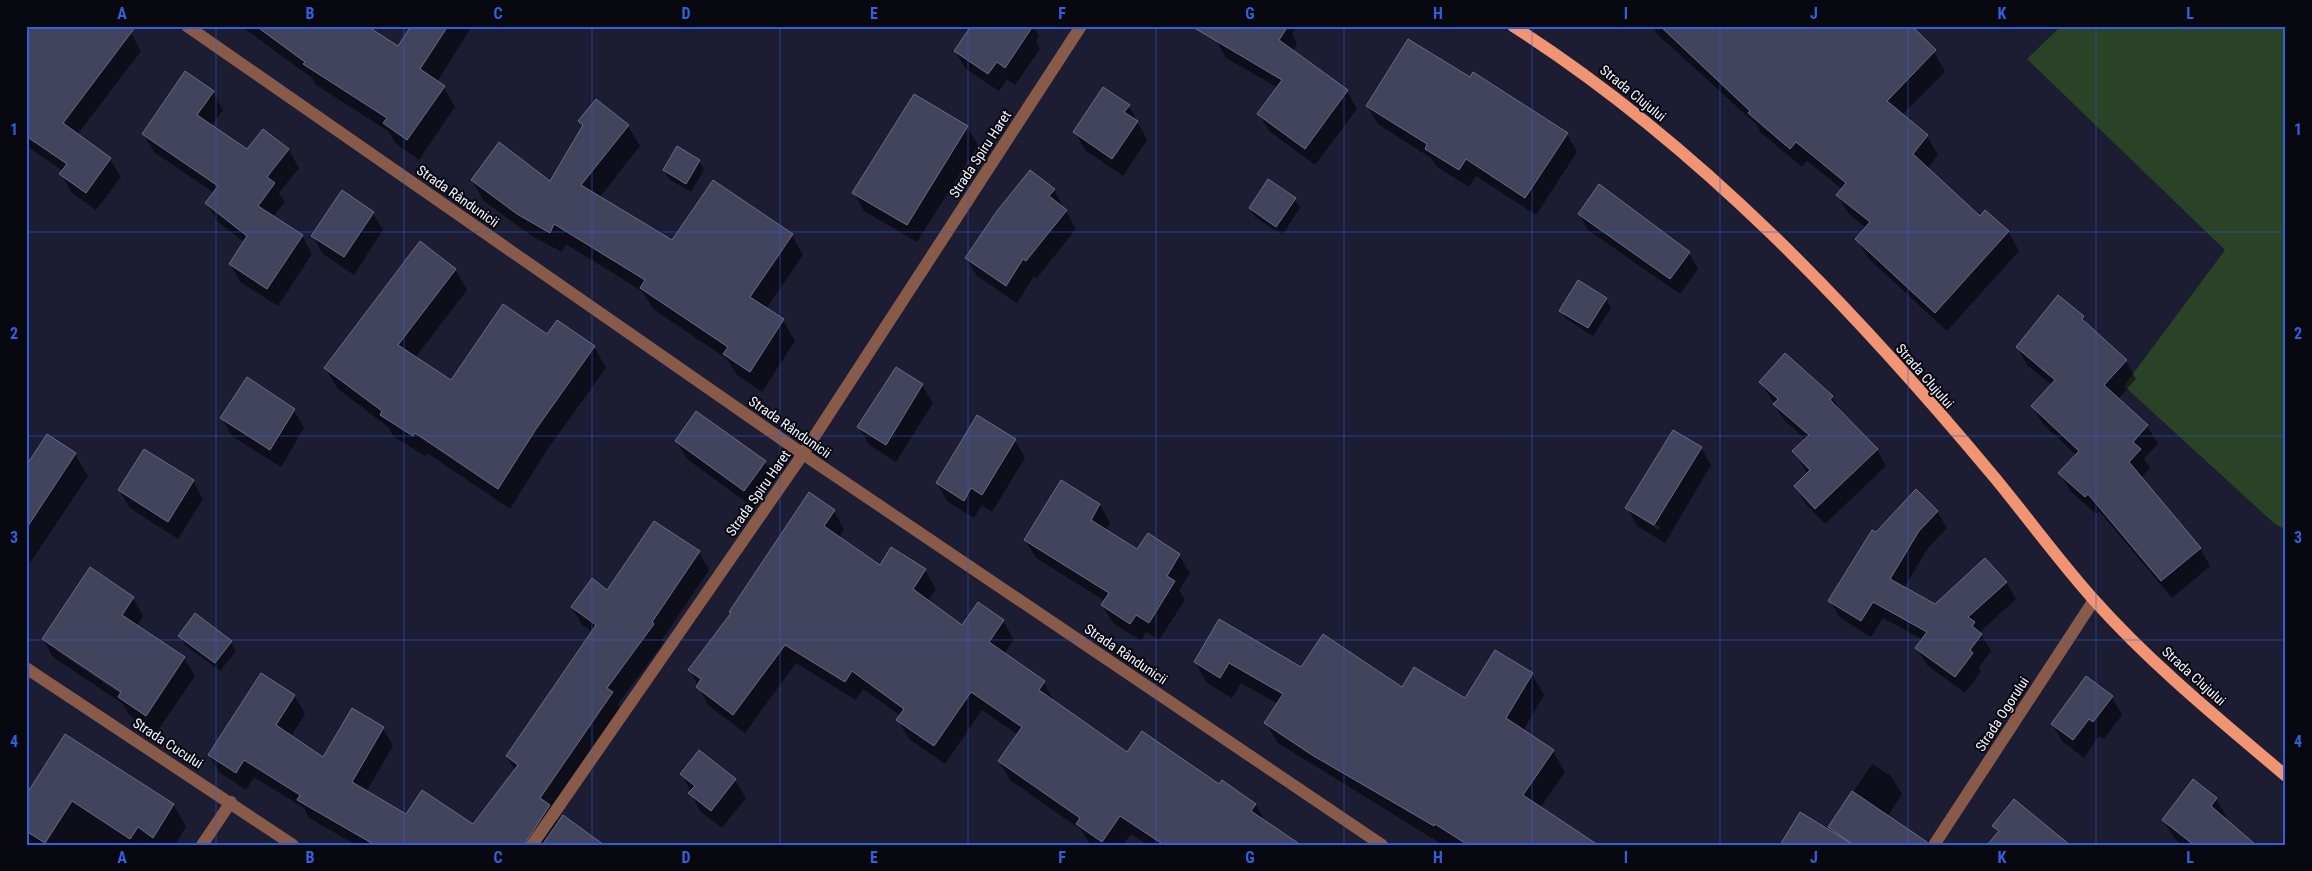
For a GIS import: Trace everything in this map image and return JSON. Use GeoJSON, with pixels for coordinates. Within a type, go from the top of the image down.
{"type":"FeatureCollection","features":[{"type":"Feature","properties":{"kind":"main road","name":"Strada Clujului"},"geometry":{"type":"LineString","coordinates":[[1513,26],[1570,63],[1644,120],[1765,228],[1830,291],[1994,476],[2094,600],[2169,676],[2286,776]]}},
{"type":"Feature","properties":{"kind":"street","name":"Strada Rândunicii"},"geometry":{"type":"LineString","coordinates":[[187,26],[803,454],[1382,845]]}},
{"type":"Feature","properties":{"kind":"street","name":"Strada Spiru Haret"},"geometry":{"type":"LineString","coordinates":[[532,845],[803,454],[1081,26]]}},
{"type":"Feature","properties":{"kind":"street","name":"Strada Ogorului"},"geometry":{"type":"LineString","coordinates":[[1934,845],[2094,600]]}},
{"type":"Feature","properties":{"kind":"street","name":"Strada Cucului"},"geometry":{"type":"LineString","coordinates":[[26,668],[231,802],[293,845]]}},
{"type":"Feature","properties":{"kind":"street"},"geometry":{"type":"LineString","coordinates":[[202,845],[231,802]]}},
{"type":"Feature","properties":{"kind":"green space"},"geometry":{"type":"Polygon","coordinates":[[[2061,26],[2286,26],[2286,530],[2275,524],[2124,386],[2225,250],[2027,59],[2061,26]]]}},
{"type":"Feature","properties":{"kind":"building"},"geometry":{"type":"Polygon","coordinates":[[[26,26],[136,26],[63,123],[111,158],[86,193],[59,174],[67,164],[26,136],[26,26]]]}},
{"type":"Feature","properties":{"kind":"building"},"geometry":{"type":"Polygon","coordinates":[[[256,26],[367,26],[398,46],[411,26],[448,26],[420,69],[445,86],[407,140],[383,123],[387,118],[303,64],[305,62],[256,26]]]}},
{"type":"Feature","properties":{"kind":"building"},"geometry":{"type":"Polygon","coordinates":[[[971,26],[1033,26],[1005,68],[997,62],[988,74],[954,51],[971,26]]]}},
{"type":"Feature","properties":{"kind":"building"},"geometry":{"type":"Polygon","coordinates":[[[1191,26],[1288,26],[1279,40],[1348,90],[1305,149],[1257,114],[1282,80],[1191,26]]]}},
{"type":"Feature","properties":{"kind":"building"},"geometry":{"type":"Polygon","coordinates":[[[1660,26],[1912,26],[1936,50],[1887,101],[1928,135],[1913,154],[1980,216],[1985,210],[2009,231],[1935,313],[1855,239],[1870,222],[1836,195],[1846,183],[1796,142],[1790,149],[1748,113],[1750,111],[1660,26]]]}},
{"type":"Feature","properties":{"kind":"building"},"geometry":{"type":"Polygon","coordinates":[[[1408,39],[1470,77],[1473,72],[1568,133],[1525,198],[1466,159],[1459,170],[1425,149],[1427,144],[1366,106],[1408,39]]]}},
{"type":"Feature","properties":{"kind":"building"},"geometry":{"type":"Polygon","coordinates":[[[185,71],[214,91],[197,115],[247,149],[263,129],[289,149],[267,177],[275,183],[258,206],[303,235],[267,289],[229,264],[247,236],[205,203],[218,186],[142,134],[185,71]]]}},
{"type":"Feature","properties":{"kind":"building"},"geometry":{"type":"Polygon","coordinates":[[[1103,87],[1130,105],[1124,112],[1138,121],[1112,159],[1073,132],[1103,87]]]}},
{"type":"Feature","properties":{"kind":"building"},"geometry":{"type":"Polygon","coordinates":[[[914,94],[968,126],[907,225],[852,193],[914,94]]]}},
{"type":"Feature","properties":{"kind":"building"},"geometry":{"type":"Polygon","coordinates":[[[596,99],[629,125],[581,185],[672,240],[713,180],[793,234],[750,297],[784,319],[750,372],[723,354],[728,347],[640,288],[645,280],[554,224],[550,233],[517,214],[471,180],[499,142],[550,181],[583,125],[578,121],[596,99]]]}},
{"type":"Feature","properties":{"kind":"building"},"geometry":{"type":"Polygon","coordinates":[[[677,146],[700,160],[686,184],[663,170],[677,146]]]}},
{"type":"Feature","properties":{"kind":"building"},"geometry":{"type":"Polygon","coordinates":[[[1030,170],[1055,189],[1049,196],[1067,210],[1026,261],[1023,259],[1006,286],[965,258],[997,211],[1030,170]]]}},
{"type":"Feature","properties":{"kind":"building"},"geometry":{"type":"Polygon","coordinates":[[[1268,179],[1296,198],[1276,227],[1249,208],[1268,179]]]}},
{"type":"Feature","properties":{"kind":"building"},"geometry":{"type":"Polygon","coordinates":[[[1599,184],[1690,252],[1670,279],[1578,214],[1599,184]]]}},
{"type":"Feature","properties":{"kind":"building"},"geometry":{"type":"Polygon","coordinates":[[[342,190],[374,212],[344,257],[311,236],[342,190]]]}},
{"type":"Feature","properties":{"kind":"building"},"geometry":{"type":"Polygon","coordinates":[[[420,241],[456,269],[398,345],[451,380],[503,304],[547,334],[557,320],[595,346],[536,429],[498,489],[415,433],[413,436],[380,415],[382,411],[324,368],[420,241]]]}},
{"type":"Feature","properties":{"kind":"building"},"geometry":{"type":"Polygon","coordinates":[[[1578,280],[1607,298],[1588,328],[1559,311],[1578,280]]]}},
{"type":"Feature","properties":{"kind":"building"},"geometry":{"type":"Polygon","coordinates":[[[2058,295],[2084,316],[2082,319],[2127,360],[2104,385],[2148,425],[2133,442],[2141,449],[2129,462],[2201,548],[2161,581],[2088,494],[2085,497],[2058,473],[2079,451],[2031,406],[2055,380],[2016,347],[2058,295]]]}},
{"type":"Feature","properties":{"kind":"building"},"geometry":{"type":"Polygon","coordinates":[[[1785,353],[1833,396],[1830,400],[1878,449],[1815,509],[1794,486],[1810,470],[1792,451],[1809,435],[1773,404],[1778,399],[1759,382],[1785,353]]]}},
{"type":"Feature","properties":{"kind":"building"},"geometry":{"type":"Polygon","coordinates":[[[896,367],[923,384],[886,445],[857,427],[896,367]]]}},
{"type":"Feature","properties":{"kind":"building"},"geometry":{"type":"Polygon","coordinates":[[[247,377],[295,409],[270,450],[220,418],[247,377]]]}},
{"type":"Feature","properties":{"kind":"building"},"geometry":{"type":"Polygon","coordinates":[[[696,411],[766,461],[744,491],[675,441],[696,411]]]}},
{"type":"Feature","properties":{"kind":"building"},"geometry":{"type":"Polygon","coordinates":[[[977,415],[1016,439],[982,495],[971,488],[964,501],[936,483],[977,415]]]}},
{"type":"Feature","properties":{"kind":"building"},"geometry":{"type":"Polygon","coordinates":[[[1673,430],[1702,447],[1654,525],[1625,508],[1673,430]]]}},
{"type":"Feature","properties":{"kind":"building"},"geometry":{"type":"Polygon","coordinates":[[[47,434],[76,453],[26,529],[26,466],[47,434]]]}},
{"type":"Feature","properties":{"kind":"building"},"geometry":{"type":"Polygon","coordinates":[[[144,449],[194,480],[168,522],[118,490],[144,449]]]}},
{"type":"Feature","properties":{"kind":"building"},"geometry":{"type":"Polygon","coordinates":[[[1061,480],[1100,504],[1091,520],[1137,549],[1148,533],[1180,554],[1167,576],[1175,581],[1149,623],[1136,615],[1130,624],[1101,605],[1109,593],[1024,540],[1061,480]]]}},
{"type":"Feature","properties":{"kind":"building"},"geometry":{"type":"Polygon","coordinates":[[[1916,489],[1938,511],[1919,531],[1890,579],[1935,604],[1985,558],[2007,582],[1968,617],[1975,622],[1972,626],[1982,634],[1970,650],[1973,653],[1955,677],[1915,648],[1927,632],[1873,602],[1861,621],[1828,601],[1872,530],[1876,532],[1916,489]]]}},
{"type":"Feature","properties":{"kind":"building"},"geometry":{"type":"Polygon","coordinates":[[[809,492],[835,510],[824,526],[880,565],[891,547],[926,569],[913,589],[962,625],[978,602],[1004,620],[989,642],[1045,681],[1039,690],[1127,752],[1142,731],[1219,784],[1222,780],[1256,804],[1251,811],[1301,845],[1164,845],[1120,816],[1102,842],[1076,824],[1080,818],[998,761],[1022,727],[971,692],[934,746],[896,720],[904,709],[852,671],[845,682],[785,645],[733,715],[696,687],[701,679],[688,670],[731,613],[729,612],[809,492]]]}},
{"type":"Feature","properties":{"kind":"building"},"geometry":{"type":"Polygon","coordinates":[[[654,521],[700,551],[652,622],[654,624],[607,688],[613,692],[540,798],[550,805],[524,845],[375,845],[297,800],[300,795],[244,760],[236,773],[208,755],[261,673],[295,695],[276,725],[323,757],[352,708],[384,727],[352,782],[406,814],[422,790],[473,824],[518,765],[506,756],[596,625],[571,607],[592,578],[607,590],[654,521]]]}},
{"type":"Feature","properties":{"kind":"building"},"geometry":{"type":"Polygon","coordinates":[[[90,567],[134,597],[122,615],[185,657],[146,716],[118,697],[121,692],[42,639],[90,567]]]}},
{"type":"Feature","properties":{"kind":"building"},"geometry":{"type":"Polygon","coordinates":[[[195,613],[232,641],[215,663],[178,636],[195,613]]]}},
{"type":"Feature","properties":{"kind":"building"},"geometry":{"type":"Polygon","coordinates":[[[1219,619],[1301,667],[1323,634],[1402,687],[1414,667],[1465,698],[1495,650],[1533,673],[1506,718],[1554,750],[1523,795],[1598,845],[1468,845],[1435,824],[1434,826],[1312,755],[1264,723],[1283,694],[1229,663],[1220,678],[1194,662],[1219,619]]]}},
{"type":"Feature","properties":{"kind":"building"},"geometry":{"type":"Polygon","coordinates":[[[2086,676],[2113,696],[2093,722],[2089,719],[2073,740],[2051,724],[2086,676]]]}},
{"type":"Feature","properties":{"kind":"building"},"geometry":{"type":"Polygon","coordinates":[[[65,734],[174,804],[153,838],[138,827],[130,839],[72,801],[45,843],[26,831],[26,795],[65,734]]]}},
{"type":"Feature","properties":{"kind":"building"},"geometry":{"type":"Polygon","coordinates":[[[699,750],[736,779],[711,811],[688,793],[695,786],[680,774],[699,750]]]}},
{"type":"Feature","properties":{"kind":"building"},"geometry":{"type":"Polygon","coordinates":[[[2193,779],[2217,798],[2211,806],[2256,845],[2194,845],[2162,820],[2193,779]]]}},
{"type":"Feature","properties":{"kind":"building"},"geometry":{"type":"Polygon","coordinates":[[[1852,791],[1927,842],[1926,845],[1854,845],[1828,827],[1852,791]]]}},
{"type":"Feature","properties":{"kind":"building"},"geometry":{"type":"Polygon","coordinates":[[[2014,799],[2070,845],[1987,845],[1999,831],[1992,826],[2014,799]]]}},
{"type":"Feature","properties":{"kind":"building"},"geometry":{"type":"Polygon","coordinates":[[[1800,812],[1854,845],[1780,845],[1800,812]]]}},
{"type":"Feature","properties":{"kind":"building"},"geometry":{"type":"Polygon","coordinates":[[[563,815],[604,845],[542,845],[563,815]]]}}]}
